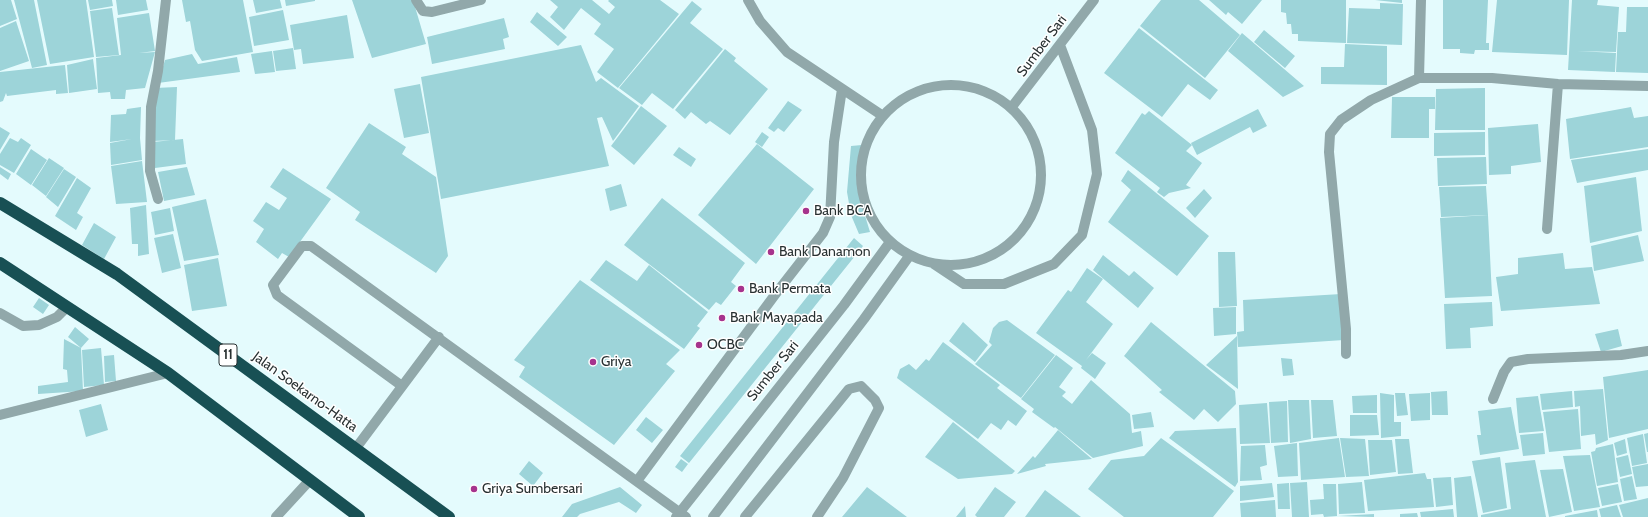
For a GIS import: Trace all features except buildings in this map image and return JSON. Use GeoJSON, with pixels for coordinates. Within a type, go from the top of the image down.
{"type":"FeatureCollection","features":[{"type":"Feature","properties":{"kind":"highway","name":"Jalan Soekarno-Hatta"},"geometry":{"type":"LineString","coordinates":[[0,203],[117,274],[449,517]]}},
{"type":"Feature","properties":{"kind":"highway"},"geometry":{"type":"LineString","coordinates":[[1,264],[168,373],[359,517]]}},
{"type":"Feature","properties":{"kind":"street"},"geometry":{"type":"LineString","coordinates":[[158,199],[150,171],[150,107],[158,71],[166,0]]}},
{"type":"Feature","properties":{"kind":"street"},"geometry":{"type":"LineString","coordinates":[[416,0],[423,12],[432,12],[481,0]]}},
{"type":"Feature","properties":{"kind":"street"},"geometry":{"type":"LineString","coordinates":[[748,0],[760,21],[787,52],[883,116]]}},
{"type":"Feature","properties":{"kind":"street","name":"Sumber Sari"},"geometry":{"type":"LineString","coordinates":[[1011,108],[1094,0]]}},
{"type":"Feature","properties":{"kind":"street"},"geometry":{"type":"LineString","coordinates":[[1419,78],[1421,0]]}},
{"type":"Feature","properties":{"kind":"street"},"geometry":{"type":"LineString","coordinates":[[932,263],[964,284],[1004,284],[1054,264],[1082,235],[1097,174],[1092,130],[1060,45]]}},
{"type":"Feature","properties":{"kind":"street"},"geometry":{"type":"LineString","coordinates":[[1346,354],[1346,329],[1329,152],[1330,134],[1340,120],[1371,100],[1419,78],[1492,78],[1558,84],[1648,86]]}},
{"type":"Feature","properties":{"kind":"street"},"geometry":{"type":"LineString","coordinates":[[1547,229],[1558,84]]}},
{"type":"Feature","properties":{"kind":"street"},"geometry":{"type":"LineString","coordinates":[[960,86],[981,91],[988,93],[1011,108],[1027,126],[1036,147],[1041,170],[1039,194],[1031,216],[1018,235],[1000,250],[979,260],[955,265],[932,263],[910,256],[890,242],[873,221],[862,195],[861,167],[868,140],[883,116],[905,98],[932,87],[960,86]]}},
{"type":"Feature","properties":{"kind":"street"},"geometry":{"type":"LineString","coordinates":[[638,481],[777,292],[823,233],[830,217],[834,142],[842,89]]}},
{"type":"Feature","properties":{"kind":"street","name":"Sumber Sari"},"geometry":{"type":"LineString","coordinates":[[681,516],[844,305],[890,242]]}},
{"type":"Feature","properties":{"kind":"street"},"geometry":{"type":"LineString","coordinates":[[402,386],[277,294],[273,285],[302,246],[311,246],[439,337],[638,481],[681,516]]}},
{"type":"Feature","properties":{"kind":"street"},"geometry":{"type":"LineString","coordinates":[[713,517],[864,319],[910,256]]}},
{"type":"Feature","properties":{"kind":"street"},"geometry":{"type":"LineString","coordinates":[[0,313],[23,326],[39,325],[57,317],[67,307]]}},
{"type":"Feature","properties":{"kind":"street"},"geometry":{"type":"LineString","coordinates":[[356,448],[439,337]]}},
{"type":"Feature","properties":{"kind":"street"},"geometry":{"type":"LineString","coordinates":[[1493,399],[1504,372],[1511,362],[1528,359],[1621,356],[1648,351]]}},
{"type":"Feature","properties":{"kind":"street"},"geometry":{"type":"LineString","coordinates":[[0,415],[168,373]]}},
{"type":"Feature","properties":{"kind":"street"},"geometry":{"type":"LineString","coordinates":[[745,517],[849,389],[861,386],[875,400],[879,408],[842,478],[817,517]]}},
{"type":"Feature","properties":{"kind":"street"},"geometry":{"type":"LineString","coordinates":[[276,517],[310,480]]}},
{"type":"Feature","properties":{"kind":"place","name":"Bank BCA"},"geometry":{"type":"Point","coordinates":[806,211]}},
{"type":"Feature","properties":{"kind":"place","name":"Bank Danamon"},"geometry":{"type":"Point","coordinates":[771,252]}},
{"type":"Feature","properties":{"kind":"place","name":"Bank Permata"},"geometry":{"type":"Point","coordinates":[741,289]}},
{"type":"Feature","properties":{"kind":"place","name":"Bank Mayapada"},"geometry":{"type":"Point","coordinates":[722,318]}},
{"type":"Feature","properties":{"kind":"place","name":"OCBC"},"geometry":{"type":"Point","coordinates":[699,345]}},
{"type":"Feature","properties":{"kind":"place","name":"Griya"},"geometry":{"type":"Point","coordinates":[593,362]}},
{"type":"Feature","properties":{"kind":"place","name":"Griya Sumbersari"},"geometry":{"type":"Point","coordinates":[474,489]}}]}
